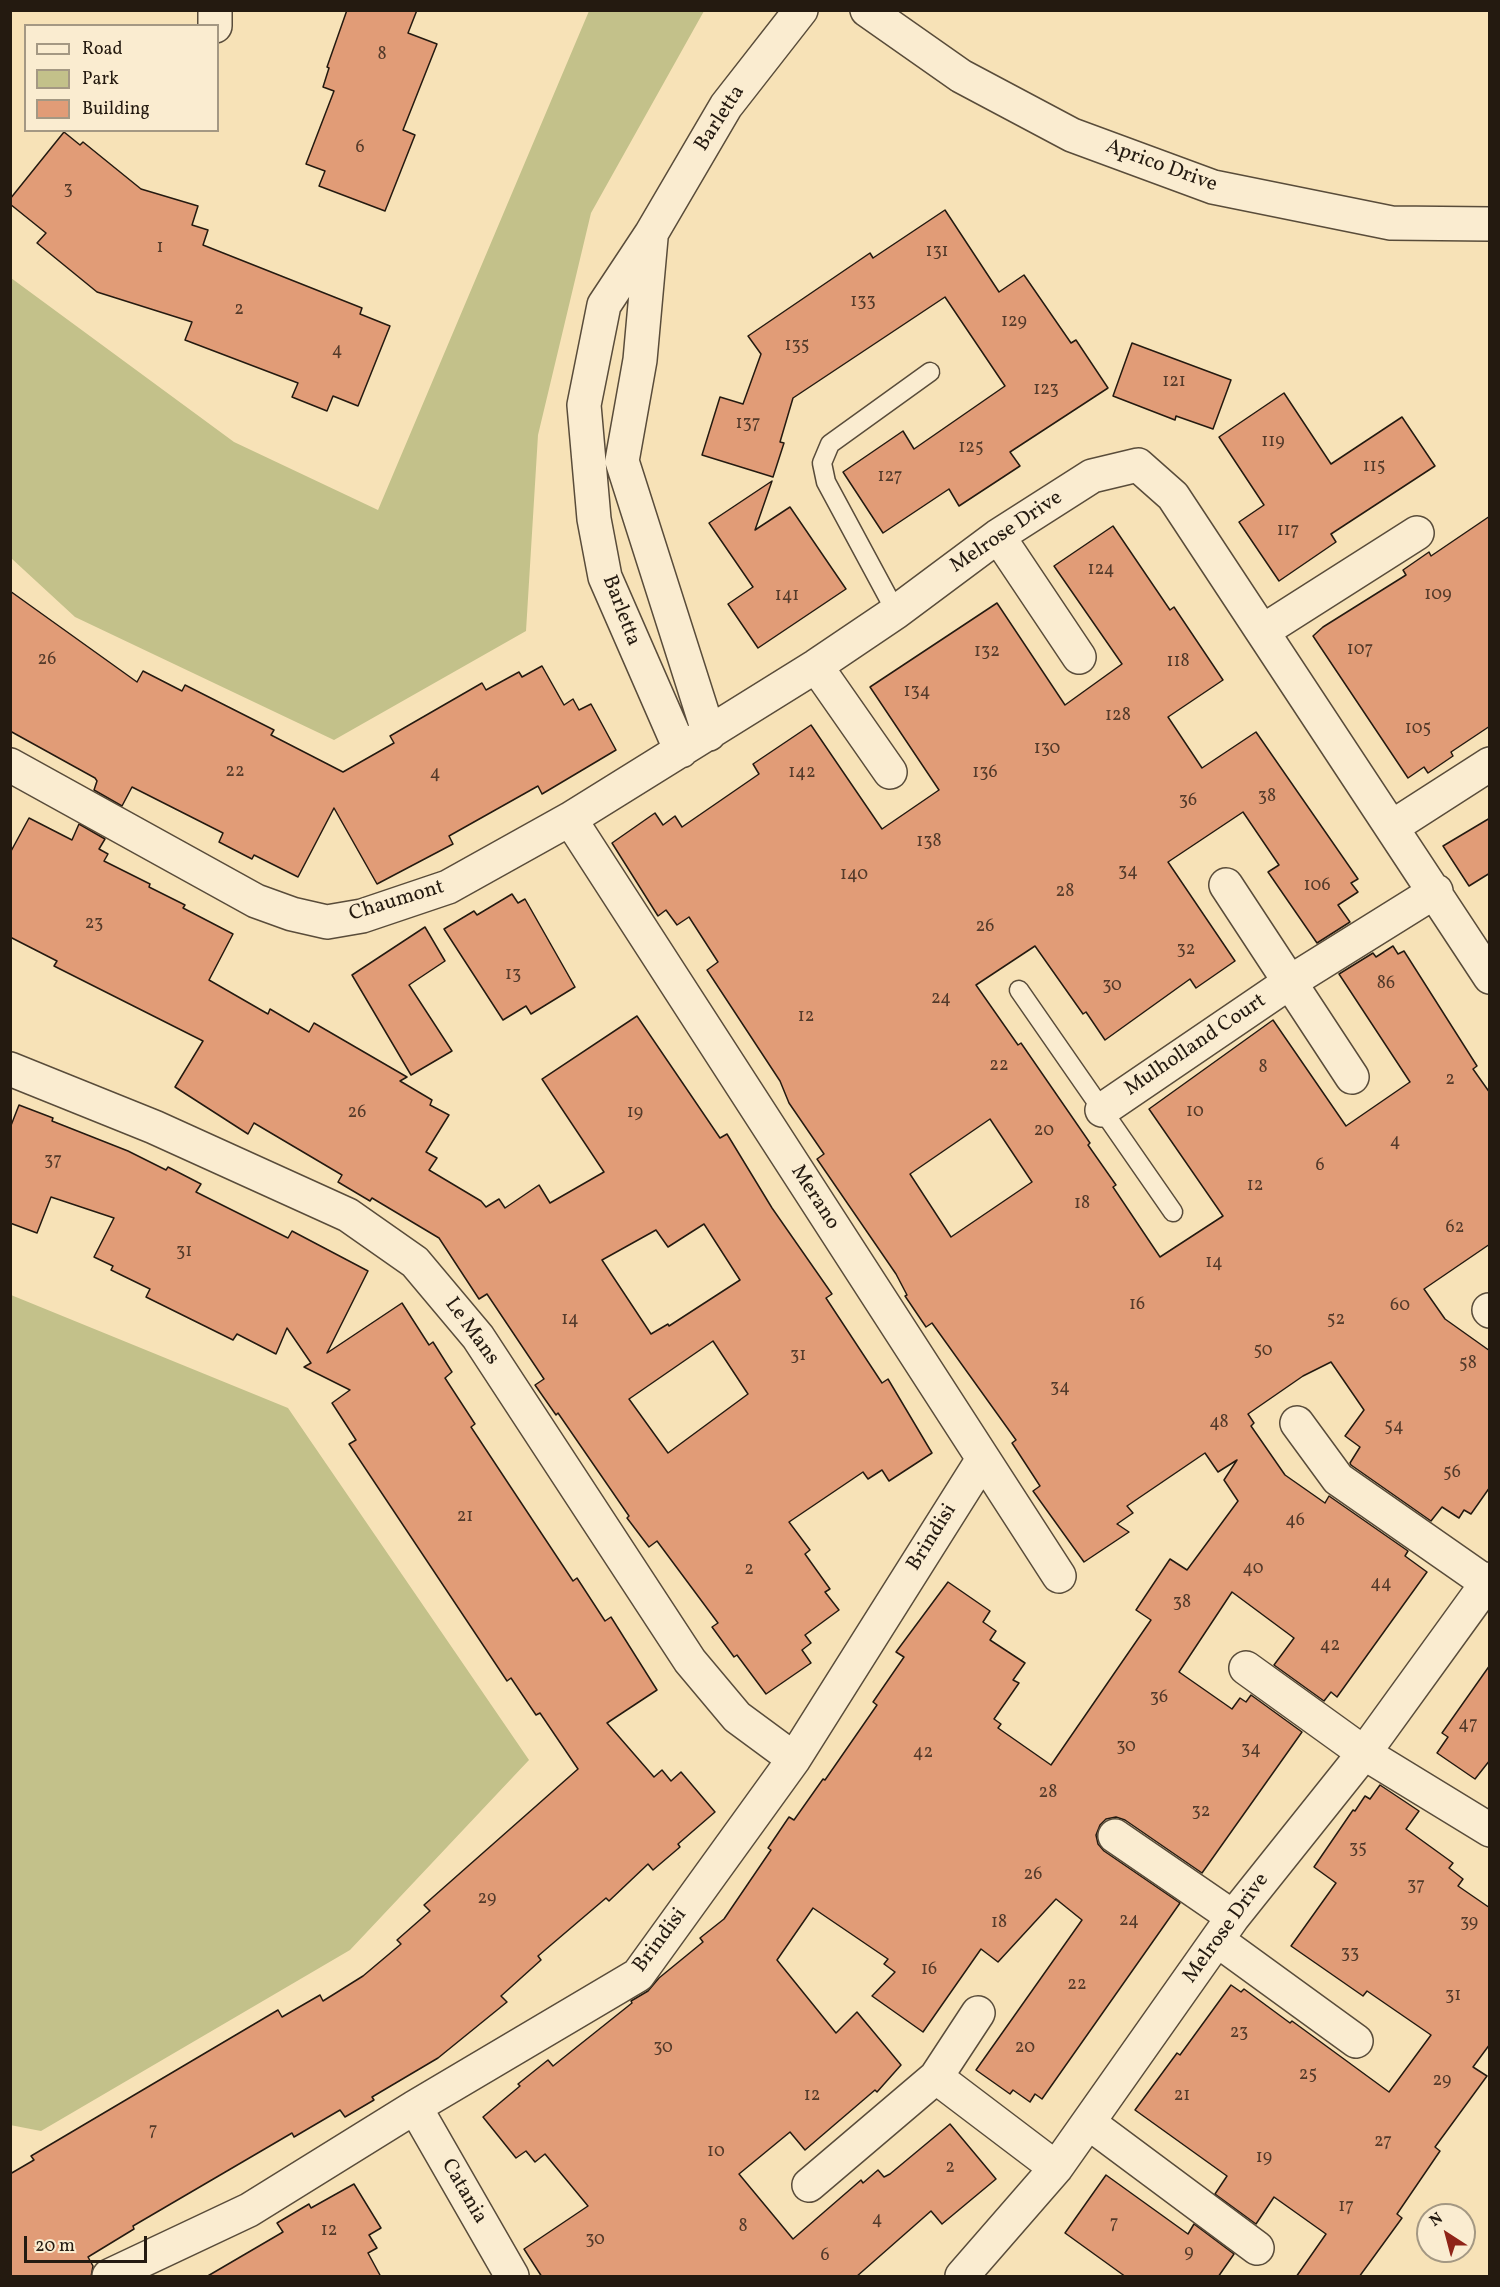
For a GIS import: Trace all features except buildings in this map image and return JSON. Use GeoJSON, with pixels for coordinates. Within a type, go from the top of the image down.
{"type":"FeatureCollection","features":[{"type":"Feature","properties":{"kind":"street","name":"Barletta"},"geometry":{"type":"LineString","coordinates":[[681,751],[605,577],[594,519],[584,405],[604,305],[651,234],[726,106],[801,10]]}},
{"type":"Feature","properties":{"kind":"street","name":"Aprico Drive"},"geometry":{"type":"LineString","coordinates":[[867,10],[961,76],[1072,135],[1213,187],[1391,223],[1490,224]]}},
{"type":"Feature","properties":{"kind":"street","name":"Barletta"},"geometry":{"type":"LineString","coordinates":[[651,234],[640,360],[621,461],[709,734]]}},
{"type":"Feature","properties":{"kind":"street"},"geometry":{"type":"LineString","coordinates":[[589,463],[621,461]]}},
{"type":"Feature","properties":{"kind":"street","name":"Melrose Drive"},"geometry":{"type":"LineString","coordinates":[[709,734],[816,666],[896,612],[998,536],[1092,476],[1138,465],[1173,496],[1436,891],[1490,977]]}},
{"type":"Feature","properties":{"kind":"street"},"geometry":{"type":"LineString","coordinates":[[1263,631],[1417,533]]}},
{"type":"Feature","properties":{"kind":"street"},"geometry":{"type":"LineString","coordinates":[[998,536],[1079,657]]}},
{"type":"Feature","properties":{"kind":"street"},"geometry":{"type":"LineString","coordinates":[[816,666],[890,772]]}},
{"type":"Feature","properties":{"kind":"street","name":"Chaumont"},"geometry":{"type":"LineString","coordinates":[[10,765],[256,901],[292,914],[327,922],[362,916],[448,887],[570,819],[709,734]]}},
{"type":"Feature","properties":{"kind":"street"},"geometry":{"type":"LineString","coordinates":[[1392,827],[1490,764]]}},
{"type":"Feature","properties":{"kind":"street","name":"Merano"},"geometry":{"type":"LineString","coordinates":[[570,819],[1059,1576]]}},
{"type":"Feature","properties":{"kind":"street","name":"Mulholland Court"},"geometry":{"type":"LineString","coordinates":[[1226,885],[1352,1077]]}},
{"type":"Feature","properties":{"kind":"street","name":"Mulholland Court"},"geometry":{"type":"LineString","coordinates":[[1102,1110],[1290,982],[1436,891]]}},
{"type":"Feature","properties":{"kind":"street","name":"Le Mans"},"geometry":{"type":"LineString","coordinates":[[10,1069],[154,1126],[348,1215],[415,1262],[478,1338],[690,1661],[738,1717],[794,1759]]}},
{"type":"Feature","properties":{"kind":"street"},"geometry":{"type":"LineString","coordinates":[[1297,1423],[1338,1479],[1488,1581]]}},
{"type":"Feature","properties":{"kind":"street","name":"Brindisi"},"geometry":{"type":"LineString","coordinates":[[109,2277],[249,2210],[415,2107],[638,1975],[794,1759],[983,1459]]}},
{"type":"Feature","properties":{"kind":"street","name":"Melrose Drive"},"geometry":{"type":"LineString","coordinates":[[962,2277],[1056,2168],[1225,1928],[1364,1753],[1488,1581]]}},
{"type":"Feature","properties":{"kind":"street"},"geometry":{"type":"LineString","coordinates":[[1246,1668],[1364,1753],[1490,1830]]}},
{"type":"Feature","properties":{"kind":"street"},"geometry":{"type":"LineString","coordinates":[[1115,1836],[1356,2041]]}},
{"type":"Feature","properties":{"kind":"street"},"geometry":{"type":"LineString","coordinates":[[809,2185],[936,2077],[978,2013]]}},
{"type":"Feature","properties":{"kind":"street"},"geometry":{"type":"LineString","coordinates":[[936,2077],[1056,2168]]}},
{"type":"Feature","properties":{"kind":"street","name":"Catania"},"geometry":{"type":"LineString","coordinates":[[415,2107],[512,2277]]}},
{"type":"Feature","properties":{"kind":"street"},"geometry":{"type":"LineString","coordinates":[[1089,2122],[1257,2248]]}},
{"type":"Feature","properties":{"kind":"lane"},"geometry":{"type":"LineString","coordinates":[[896,612],[826,482],[822,463],[831,444],[930,372]]}},
{"type":"Feature","properties":{"kind":"lane"},"geometry":{"type":"LineString","coordinates":[[1019,990],[1173,1212]]}},
{"type":"Feature","properties":{"kind":"green space"},"geometry":{"type":"Polygon","coordinates":[[[589,11],[704,11],[591,213],[538,435],[526,631],[334,740],[75,617],[11,558],[11,278],[234,442],[378,510],[589,11]]]}},
{"type":"Feature","properties":{"kind":"green space"},"geometry":{"type":"Polygon","coordinates":[[[11,1295],[288,1408],[529,1760],[350,1950],[41,2131],[10,2125],[11,1295]]]}}]}
